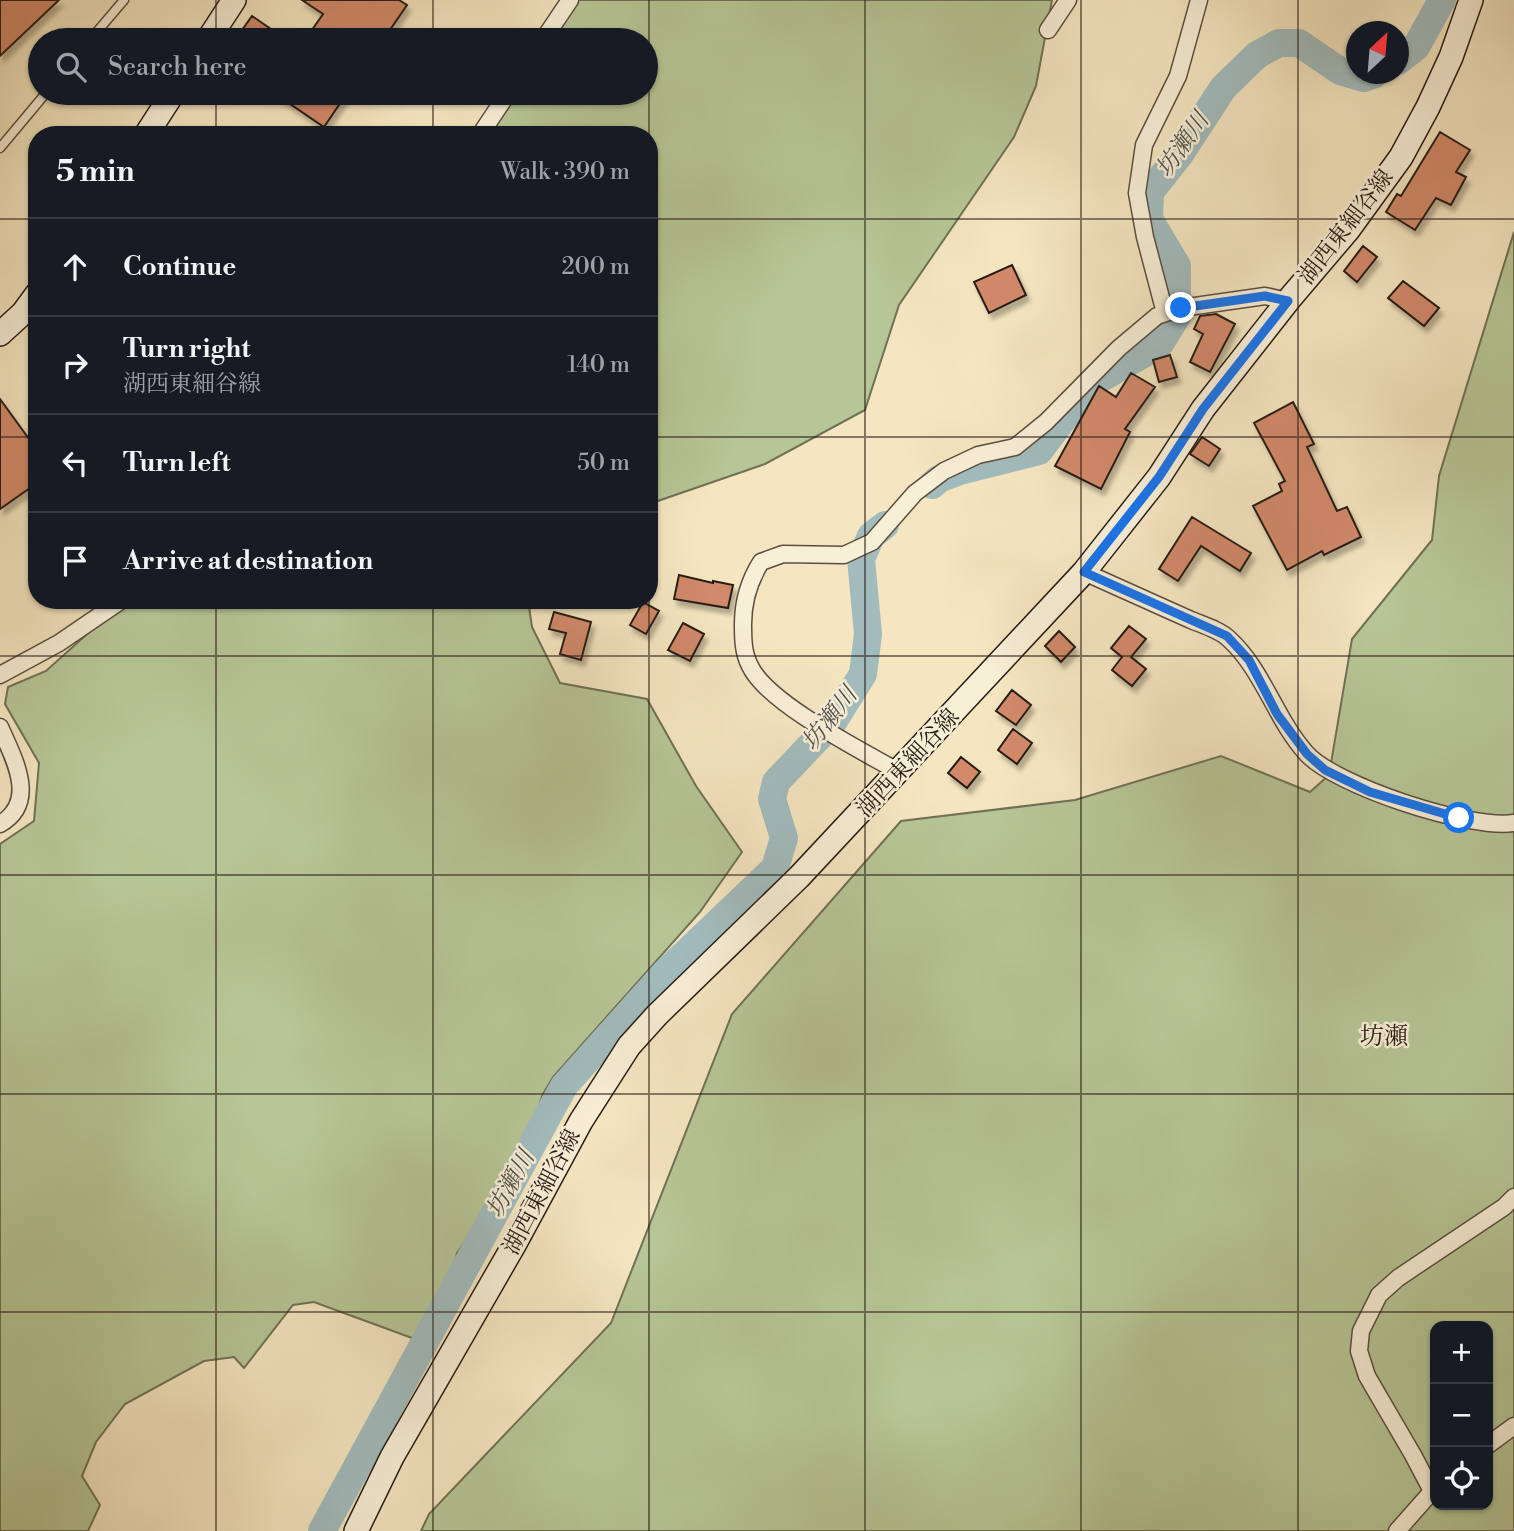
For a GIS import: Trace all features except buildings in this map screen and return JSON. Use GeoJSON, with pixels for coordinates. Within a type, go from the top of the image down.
{"type":"FeatureCollection","features":[{"type":"Feature","properties":{"kind":"main road"},"geometry":{"type":"LineString","coordinates":[[216,28],[234,0]]}},
{"type":"Feature","properties":{"kind":"main road","name":"湖西東細谷線"},"geometry":{"type":"LineString","coordinates":[[356,1531],[392,1457],[514,1245],[581,1121],[629,1046],[657,1014],[799,877],[1084,572],[1159,477],[1203,409],[1348,230],[1401,157],[1451,57],[1471,0]]}},
{"type":"Feature","properties":{"kind":"main road"},"geometry":{"type":"LineString","coordinates":[[152,126],[165,105]]}},
{"type":"Feature","properties":{"kind":"main road"},"geometry":{"type":"LineString","coordinates":[[0,334],[28,306]]}},
{"type":"Feature","properties":{"kind":"street"},"geometry":{"type":"LineString","coordinates":[[551,28],[570,0]]}},
{"type":"Feature","properties":{"kind":"street"},"geometry":{"type":"LineString","coordinates":[[1048,30],[1068,0]]}},
{"type":"Feature","properties":{"kind":"street"},"geometry":{"type":"LineString","coordinates":[[1165,313],[1145,237],[1137,193],[1144,145],[1178,76],[1199,0]]}},
{"type":"Feature","properties":{"kind":"street"},"geometry":{"type":"LineString","coordinates":[[486,126],[500,105]]}},
{"type":"Feature","properties":{"kind":"street"},"geometry":{"type":"LineString","coordinates":[[899,772],[816,724],[779,698],[757,678],[749,666],[743,645],[743,612],[755,572],[761,562],[783,554],[844,555],[872,542],[915,493],[944,471],[978,455],[1015,447],[1046,422],[1118,348],[1157,316],[1210,303],[1265,296],[1288,301]]}},
{"type":"Feature","properties":{"kind":"street"},"geometry":{"type":"LineString","coordinates":[[1084,572],[1227,636],[1249,660],[1277,714],[1307,754],[1325,770],[1370,792],[1459,818],[1503,825],[1514,824]]}},
{"type":"Feature","properties":{"kind":"street"},"geometry":{"type":"LineString","coordinates":[[0,676],[59,643],[109,609]]}},
{"type":"Feature","properties":{"kind":"street"},"geometry":{"type":"LineString","coordinates":[[0,727],[19,769],[21,785],[19,803],[8,819],[0,824]]}},
{"type":"Feature","properties":{"kind":"street"},"geometry":{"type":"LineString","coordinates":[[1430,1485],[1367,1376],[1359,1351],[1361,1331],[1379,1295],[1398,1278],[1504,1208],[1514,1197]]}},
{"type":"Feature","properties":{"kind":"street"},"geometry":{"type":"LineString","coordinates":[[1493,1441],[1514,1426]]}},
{"type":"Feature","properties":{"kind":"street"},"geometry":{"type":"LineString","coordinates":[[1397,1531],[1430,1493]]}},
{"type":"Feature","properties":{"kind":"lane"},"geometry":{"type":"LineString","coordinates":[[100,28],[124,0]]}},
{"type":"Feature","properties":{"kind":"lane"},"geometry":{"type":"LineString","coordinates":[[0,148],[36,105]]}},
{"type":"Feature","properties":{"kind":"green space"},"geometry":{"type":"Polygon","coordinates":[[[570,0],[1052,0],[1036,86],[1014,137],[899,305],[865,410],[765,464],[658,501],[658,126],[486,126],[500,105],[658,105],[658,28],[551,28],[570,0]]]}},
{"type":"Feature","properties":{"kind":"green space"},"geometry":{"type":"Polygon","coordinates":[[[1514,232],[1514,1531],[421,1531],[429,1514],[611,1323],[732,1014],[901,821],[1075,800],[1221,756],[1310,792],[1329,775],[1352,639],[1432,540],[1439,476],[1514,232]]]}},
{"type":"Feature","properties":{"kind":"green space"},"geometry":{"type":"Polygon","coordinates":[[[115,609],[529,609],[532,627],[560,683],[647,699],[696,786],[742,852],[700,912],[553,1077],[543,1094],[528,1138],[509,1166],[479,1223],[457,1253],[452,1274],[428,1321],[412,1338],[314,1302],[293,1305],[244,1368],[234,1357],[204,1361],[125,1404],[96,1442],[82,1476],[100,1505],[88,1531],[0,1531],[0,844],[34,821],[39,763],[5,704],[8,687],[46,671],[115,609]]]}},
{"type":"Feature","properties":{"kind":"waterway","name":"坊瀬川"},"geometry":{"type":"LineString","coordinates":[[1409,52],[1416,47],[1442,0]]}},
{"type":"Feature","properties":{"kind":"waterway","name":"坊瀬川"},"geometry":{"type":"LineString","coordinates":[[932,485],[939,479],[960,471],[1039,451],[1089,385],[1159,345],[1177,316],[1177,266],[1149,219],[1150,192],[1180,154],[1223,88],[1257,55],[1279,43],[1299,43],[1346,73]]}},
{"type":"Feature","properties":{"kind":"waterway","name":"坊瀬川"},"geometry":{"type":"LineString","coordinates":[[322,1531],[564,1086],[665,973],[775,868],[784,838],[772,799],[776,782],[833,722],[863,674],[868,634],[861,559],[871,536],[885,525]]}},
{"type":"Feature","properties":{"kind":"district","name":"坊瀬"},"geometry":{"type":"Point","coordinates":[1384,1037]}},
{"type":"Feature","properties":{"kind":"route"},"geometry":{"type":"LineString","coordinates":[[1181,308],[1265,296],[1288,301],[1203,409],[1159,477],[1084,572],[1227,636],[1249,660],[1277,714],[1307,754],[1325,770],[1370,792],[1459,818]]}}]}
